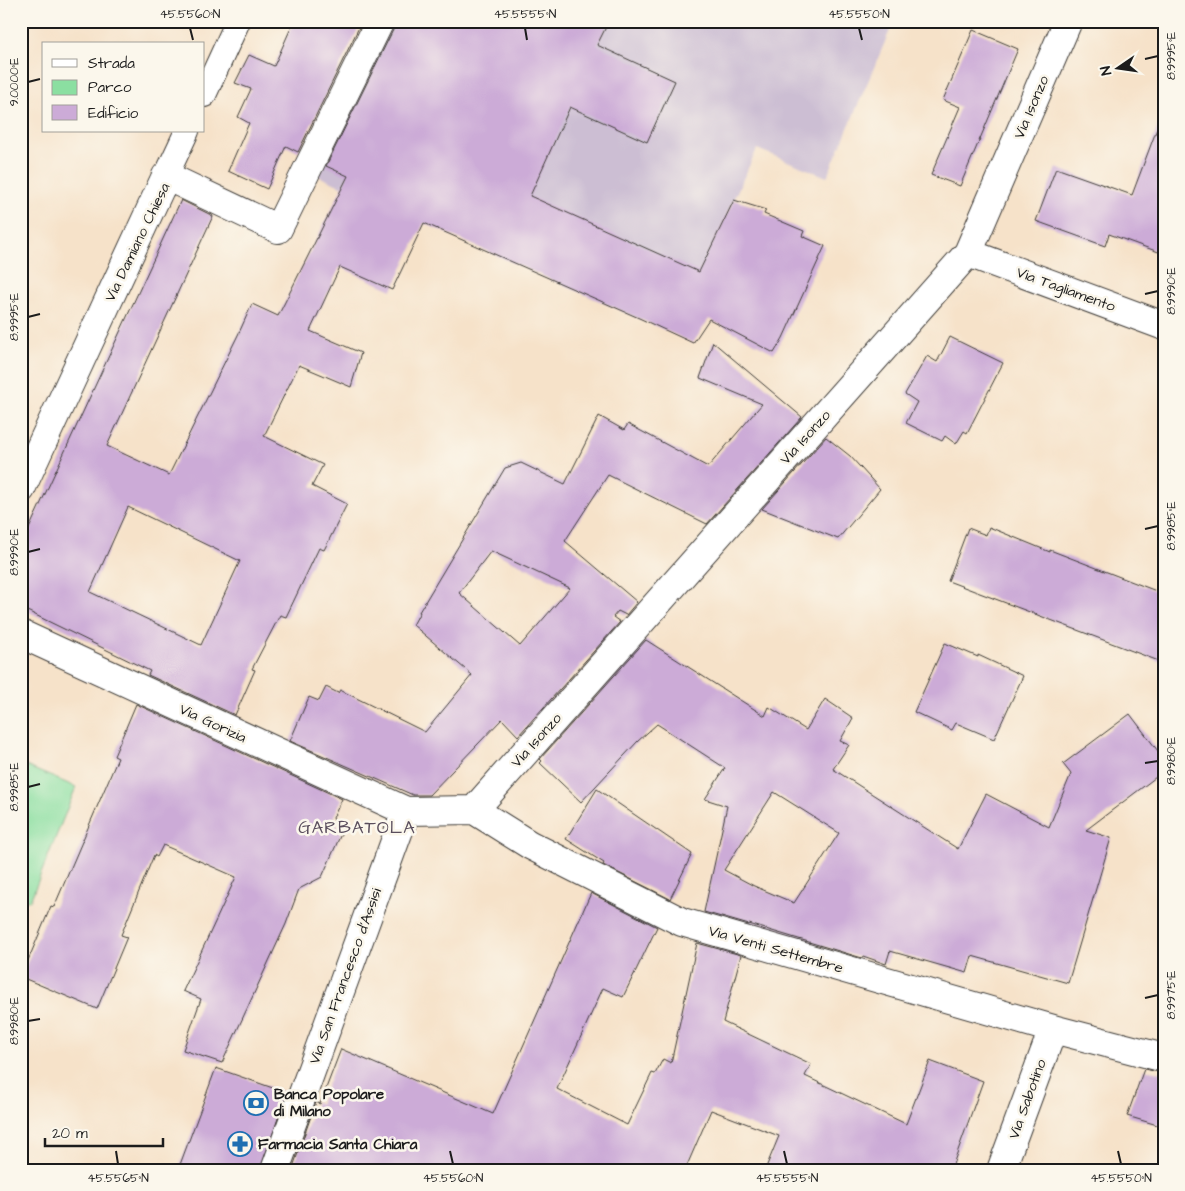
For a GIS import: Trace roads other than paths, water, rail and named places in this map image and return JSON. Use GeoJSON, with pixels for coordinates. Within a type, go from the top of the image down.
{"type":"FeatureCollection","features":[{"type":"Feature","properties":{"kind":"street","name":"Via Damiano Chiesa"},"geometry":{"type":"LineString","coordinates":[[21,489],[166,176],[278,229],[380,21]]}},
{"type":"Feature","properties":{"kind":"street","name":"Via Isonzo"},"geometry":{"type":"LineString","coordinates":[[474,810],[968,253],[1068,21]]}},
{"type":"Feature","properties":{"kind":"street","name":"Via Tagliamento"},"geometry":{"type":"LineString","coordinates":[[968,253],[1164,326]]}},
{"type":"Feature","properties":{"kind":"street","name":"Via Gorizia"},"geometry":{"type":"LineString","coordinates":[[23,640],[406,810]]}},
{"type":"Feature","properties":{"kind":"street"},"geometry":{"type":"LineString","coordinates":[[406,810],[474,810]]}},
{"type":"Feature","properties":{"kind":"street","name":"Via San Francesco d'Assisi"},"geometry":{"type":"LineString","coordinates":[[274,1170],[406,810]]}},
{"type":"Feature","properties":{"kind":"street","name":"Via Venti Settembre"},"geometry":{"type":"LineString","coordinates":[[474,810],[530,845],[682,922],[1053,1029],[1164,1058]]}},
{"type":"Feature","properties":{"kind":"street","name":"Via Sabotino"},"geometry":{"type":"LineString","coordinates":[[1001,1170],[1053,1029]]}},
{"type":"Feature","properties":{"kind":"lane"},"geometry":{"type":"LineString","coordinates":[[205,93],[238,21]]}},
{"type":"Feature","properties":{"kind":"lane"},"geometry":{"type":"LineString","coordinates":[[166,176],[187,132]]}},
{"type":"Feature","properties":{"kind":"place","name":"Banca Popolare di Milano"},"geometry":{"type":"Point","coordinates":[256,1103]}},
{"type":"Feature","properties":{"kind":"place","name":"Farmacia Santa Chiara"},"geometry":{"type":"Point","coordinates":[240,1144]}},
{"type":"Feature","properties":{"kind":"district","name":"GARBATOLA"},"geometry":{"type":"Point","coordinates":[357,827]}}]}
